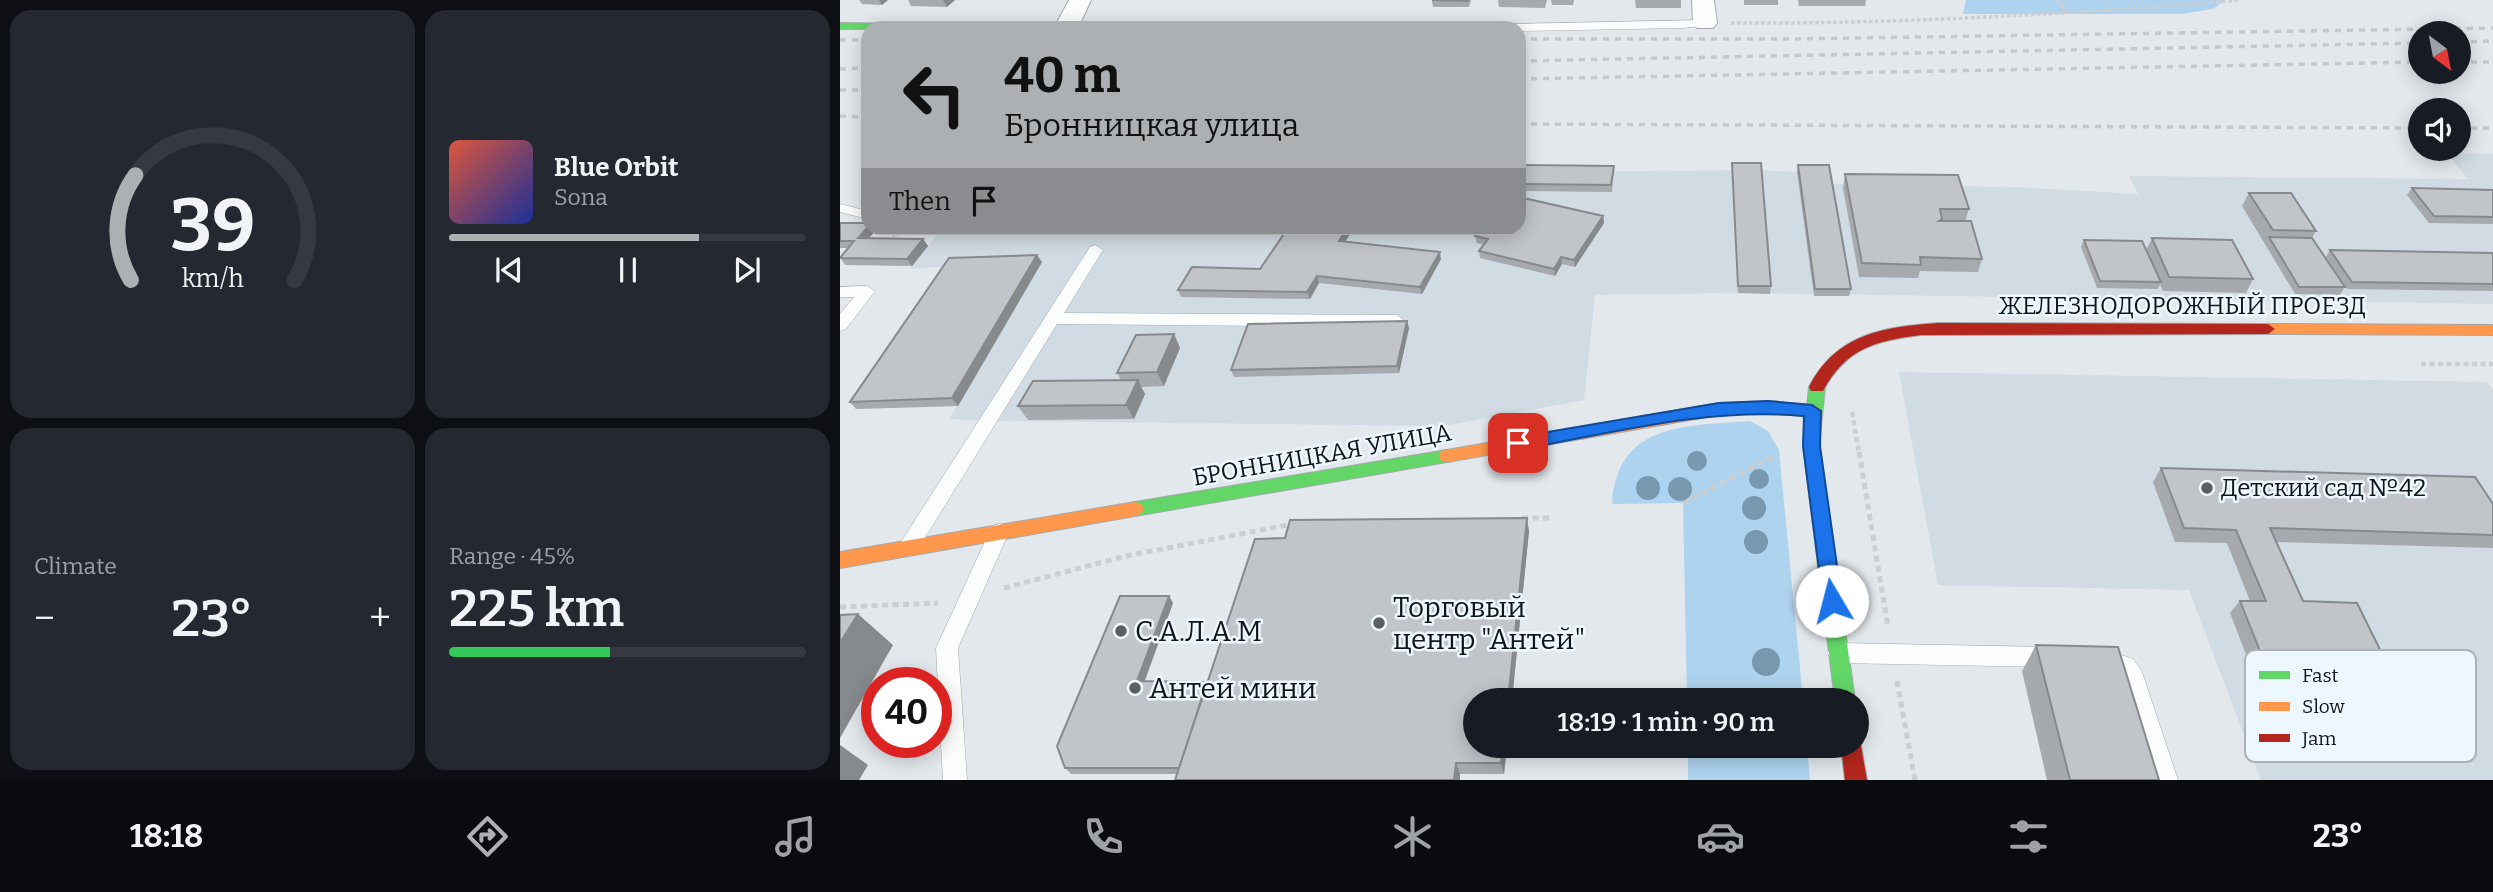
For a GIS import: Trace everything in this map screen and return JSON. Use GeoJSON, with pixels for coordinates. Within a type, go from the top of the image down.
{"type":"FeatureCollection","features":[{"type":"Feature","properties":{"kind":"street"},"geometry":{"type":"LineString","coordinates":[[1070,21],[1080,0]]}},
{"type":"Feature","properties":{"kind":"street"},"geometry":{"type":"LineString","coordinates":[[840,26],[861,26]]}},
{"type":"Feature","properties":{"kind":"street","name":"ЖЕЛЕЗНОДОРОЖНЫЙ ПРОЕЗД"},"geometry":{"type":"LineString","coordinates":[[1844,688],[1811,446],[1812,411],[1816,392],[1826,371],[1844,353],[1872,340],[1905,330],[1938,328],[2493,330]]}},
{"type":"Feature","properties":{"kind":"street","name":"БРОННИЦКАЯ УЛИЦА"},"geometry":{"type":"LineString","coordinates":[[840,560],[1719,409],[1768,407],[1812,411]]}},
{"type":"Feature","properties":{"kind":"street"},"geometry":{"type":"LineString","coordinates":[[1853,758],[1856,780]]}},
{"type":"Feature","properties":{"kind":"lane"},"geometry":{"type":"LineString","coordinates":[[1526,27],[1684,26],[1704,11]]}},
{"type":"Feature","properties":{"kind":"lane"},"geometry":{"type":"LineString","coordinates":[[840,208],[861,213]]}},
{"type":"Feature","properties":{"kind":"lane"},"geometry":{"type":"LineString","coordinates":[[908,548],[1095,250]]}},
{"type":"Feature","properties":{"kind":"lane"},"geometry":{"type":"LineString","coordinates":[[840,292],[867,291],[840,325]]}},
{"type":"Feature","properties":{"kind":"lane"},"geometry":{"type":"LineString","coordinates":[[1052,318],[1396,321]]}},
{"type":"Feature","properties":{"kind":"lane"},"geometry":{"type":"LineString","coordinates":[[955,780],[947,648],[999,532]]}},
{"type":"Feature","properties":{"kind":"lane"},"geometry":{"type":"LineString","coordinates":[[1839,653],[2105,658],[2116,661],[2125,666],[2134,679],[2166,780]]}},
{"type":"Feature","properties":{"kind":"path"},"geometry":{"type":"LineString","coordinates":[[2059,0],[2067,15]]}},
{"type":"Feature","properties":{"kind":"path"},"geometry":{"type":"LineString","coordinates":[[1704,11],[1792,24],[2067,15],[2240,0]]}},
{"type":"Feature","properties":{"kind":"path"},"geometry":{"type":"LineString","coordinates":[[1851,407],[1915,780]]}},
{"type":"Feature","properties":{"kind":"path"},"geometry":{"type":"LineString","coordinates":[[1683,503],[1780,453]]}},
{"type":"Feature","properties":{"kind":"path"},"geometry":{"type":"LineString","coordinates":[[1508,518],[1549,518]]}},
{"type":"Feature","properties":{"kind":"path"},"geometry":{"type":"LineString","coordinates":[[840,607],[929,605],[971,597],[1126,556],[1304,522]]}},
{"type":"Feature","properties":{"kind":"shaded area"},"geometry":{"type":"Polygon","coordinates":[[[1966,0],[2225,0],[2213,9],[2181,14],[1963,14],[1966,0]]]}},
{"type":"Feature","properties":{"kind":"shaded area"},"geometry":{"type":"Polygon","coordinates":[[[2471,154],[2493,154],[2493,304],[1738,293],[1595,295],[1584,400],[1444,426],[987,421],[949,419],[957,406],[856,409],[953,266],[909,269],[937,235],[1526,235],[1526,172],[1761,170],[1797,172],[1830,184],[2014,187],[2138,194],[2129,176],[2468,179],[2453,161],[2471,161],[2471,154]]]}},
{"type":"Feature","properties":{"kind":"shaded area","name":"Детский сад №42"},"geometry":{"type":"Polygon","coordinates":[[[1899,372],[2487,382],[2493,390],[2493,780],[2261,780],[2254,762],[2476,762],[2476,650],[2245,650],[2245,738],[2189,590],[1938,585],[1899,372]]]}},
{"type":"Feature","properties":{"kind":"shaded area"},"geometry":{"type":"Polygon","coordinates":[[[1750,421],[1768,431],[1779,450],[1802,688],[1687,688],[1683,503],[1612,504],[1617,477],[1627,457],[1641,443],[1659,434],[1703,425],[1750,421]]]}},
{"type":"Feature","properties":{"kind":"shaded area"},"geometry":{"type":"Polygon","coordinates":[[[1688,758],[1808,758],[1810,780],[1688,780],[1688,758]]]}},
{"type":"Feature","properties":{"kind":"building"},"geometry":{"type":"Polygon","coordinates":[[[1732,163],[1761,163],[1771,286],[1738,286],[1732,163]]]}},
{"type":"Feature","properties":{"kind":"building"},"geometry":{"type":"Polygon","coordinates":[[[1526,165],[1614,166],[1611,185],[1526,184],[1526,165]]]}},
{"type":"Feature","properties":{"kind":"building"},"geometry":{"type":"Polygon","coordinates":[[[1798,165],[1829,165],[1851,289],[1815,289],[1798,165]]]}},
{"type":"Feature","properties":{"kind":"building"},"geometry":{"type":"Polygon","coordinates":[[[1845,174],[1958,175],[1969,209],[1940,209],[1942,219],[1939,221],[1971,221],[1982,259],[1920,257],[1921,265],[1862,263],[1845,174]]]}},
{"type":"Feature","properties":{"kind":"building"},"geometry":{"type":"Polygon","coordinates":[[[2412,188],[2493,190],[2493,217],[2434,216],[2412,188]]]}},
{"type":"Feature","properties":{"kind":"building"},"geometry":{"type":"Polygon","coordinates":[[[2249,193],[2291,193],[2316,231],[2273,230],[2249,193]]]}},
{"type":"Feature","properties":{"kind":"building"},"geometry":{"type":"Polygon","coordinates":[[[1526,199],[1603,216],[1574,260],[1561,257],[1554,269],[1479,251],[1488,239],[1475,236],[1526,235],[1526,199]]]}},
{"type":"Feature","properties":{"kind":"building"},"geometry":{"type":"Polygon","coordinates":[[[840,223],[861,223],[861,235],[858,238],[923,239],[907,259],[840,258],[854,241],[840,241],[840,223]]]}},
{"type":"Feature","properties":{"kind":"building"},"geometry":{"type":"Polygon","coordinates":[[[1283,235],[1343,235],[1339,241],[1440,252],[1420,287],[1317,276],[1307,292],[1178,290],[1192,267],[1260,269],[1283,235]]]}},
{"type":"Feature","properties":{"kind":"building"},"geometry":{"type":"Polygon","coordinates":[[[2269,237],[2312,238],[2345,287],[2299,287],[2269,237]]]}},
{"type":"Feature","properties":{"kind":"building"},"geometry":{"type":"Polygon","coordinates":[[[2152,238],[2232,240],[2253,279],[2169,277],[2152,238]]]}},
{"type":"Feature","properties":{"kind":"building"},"geometry":{"type":"Polygon","coordinates":[[[2084,240],[2142,241],[2161,282],[2100,281],[2084,240]]]}},
{"type":"Feature","properties":{"kind":"building"},"geometry":{"type":"Polygon","coordinates":[[[2330,250],[2493,253],[2493,284],[2352,282],[2330,250]]]}},
{"type":"Feature","properties":{"kind":"building"},"geometry":{"type":"Polygon","coordinates":[[[1037,255],[952,398],[850,402],[949,258],[1037,255]]]}},
{"type":"Feature","properties":{"kind":"building"},"geometry":{"type":"Polygon","coordinates":[[[1407,321],[1397,366],[1231,370],[1248,324],[1407,321]]]}},
{"type":"Feature","properties":{"kind":"building"},"geometry":{"type":"Polygon","coordinates":[[[1174,334],[1157,372],[1117,373],[1136,335],[1174,334]]]}},
{"type":"Feature","properties":{"kind":"building"},"geometry":{"type":"Polygon","coordinates":[[[1138,380],[1126,405],[1018,406],[1033,381],[1138,380]]]}},
{"type":"Feature","properties":{"kind":"building"},"geometry":{"type":"Polygon","coordinates":[[[2161,468],[2475,477],[2493,504],[2493,535],[2270,528],[2303,601],[2357,603],[2380,650],[2260,650],[2240,601],[2266,601],[2236,530],[2184,528],[2161,468]]]}},
{"type":"Feature","properties":{"kind":"building","name":"Торговый центр \"Антей\""},"geometry":{"type":"Polygon","coordinates":[[[1527,518],[1509,688],[1463,688],[1463,758],[1502,758],[1501,763],[1456,763],[1454,780],[1175,780],[1255,539],[1285,538],[1290,520],[1527,518]]]}},
{"type":"Feature","properties":{"kind":"building","name":"Антей мини"},"geometry":{"type":"Polygon","coordinates":[[[1120,596],[1169,596],[1137,681],[1207,682],[1179,768],[1065,768],[1057,746],[1120,596]]]}},
{"type":"Feature","properties":{"kind":"building"},"geometry":{"type":"Polygon","coordinates":[[[858,614],[840,643],[840,615],[858,614]]]}},
{"type":"Feature","properties":{"kind":"building"},"geometry":{"type":"Polygon","coordinates":[[[2036,645],[2118,647],[2159,780],[2070,780],[2036,645]]]}},
{"type":"Feature","properties":{"kind":"railway"},"geometry":{"type":"LineString","coordinates":[[1526,39],[1789,39],[2493,28]]}},
{"type":"Feature","properties":{"kind":"railway"},"geometry":{"type":"LineString","coordinates":[[840,40],[861,40]]}},
{"type":"Feature","properties":{"kind":"railway"},"geometry":{"type":"LineString","coordinates":[[2471,42],[2493,41]]}},
{"type":"Feature","properties":{"kind":"railway"},"geometry":{"type":"LineString","coordinates":[[1526,61],[2408,43]]}},
{"type":"Feature","properties":{"kind":"railway"},"geometry":{"type":"LineString","coordinates":[[1526,79],[2408,62]]}},
{"type":"Feature","properties":{"kind":"railway"},"geometry":{"type":"LineString","coordinates":[[2471,62],[2493,62]]}},
{"type":"Feature","properties":{"kind":"railway"},"geometry":{"type":"LineString","coordinates":[[840,69],[861,68]]}},
{"type":"Feature","properties":{"kind":"railway"},"geometry":{"type":"LineString","coordinates":[[840,90],[861,90]]}},
{"type":"Feature","properties":{"kind":"railway"},"geometry":{"type":"LineString","coordinates":[[840,116],[861,117]]}},
{"type":"Feature","properties":{"kind":"railway"},"geometry":{"type":"LineString","coordinates":[[1526,124],[2408,128]]}},
{"type":"Feature","properties":{"kind":"railway"},"geometry":{"type":"LineString","coordinates":[[2471,128],[2493,128]]}},
{"type":"Feature","properties":{"kind":"traffic: fast"},"geometry":{"type":"LineString","coordinates":[[840,26],[861,26]]}},
{"type":"Feature","properties":{"kind":"traffic: fast"},"geometry":{"type":"LineString","coordinates":[[1817,387],[1811,446],[1843,688]]}},
{"type":"Feature","properties":{"kind":"traffic: fast"},"geometry":{"type":"LineString","coordinates":[[1135,509],[1447,456]]}},
{"type":"Feature","properties":{"kind":"traffic: slow"},"geometry":{"type":"LineString","coordinates":[[2268,329],[2493,330]]}},
{"type":"Feature","properties":{"kind":"traffic: slow"},"geometry":{"type":"LineString","coordinates":[[1447,456],[1719,409],[1768,407],[1812,411]]}},
{"type":"Feature","properties":{"kind":"traffic: slow"},"geometry":{"type":"LineString","coordinates":[[840,560],[1135,509]]}},
{"type":"Feature","properties":{"kind":"traffic: jam"},"geometry":{"type":"LineString","coordinates":[[1817,387],[1825,371],[1851,348],[1885,335],[1921,329],[2268,329]]}},
{"type":"Feature","properties":{"kind":"traffic: jam"},"geometry":{"type":"LineString","coordinates":[[1853,758],[1856,780]]}},
{"type":"Feature","properties":{"kind":"place","name":"Детский сад №42"},"geometry":{"type":"Point","coordinates":[2207,488]}},
{"type":"Feature","properties":{"kind":"place","name":"Торговый центр \"Антей\""},"geometry":{"type":"Point","coordinates":[1379,623]}},
{"type":"Feature","properties":{"kind":"place","name":"С.А.Л.А.М"},"geometry":{"type":"Point","coordinates":[1121,631]}},
{"type":"Feature","properties":{"kind":"place","name":"Антей мини"},"geometry":{"type":"Point","coordinates":[1135,688]}},
{"type":"Feature","properties":{"kind":"route"},"geometry":{"type":"LineString","coordinates":[[1518,443],[1719,409],[1768,407],[1812,411],[1811,446],[1832,601]]}}]}
